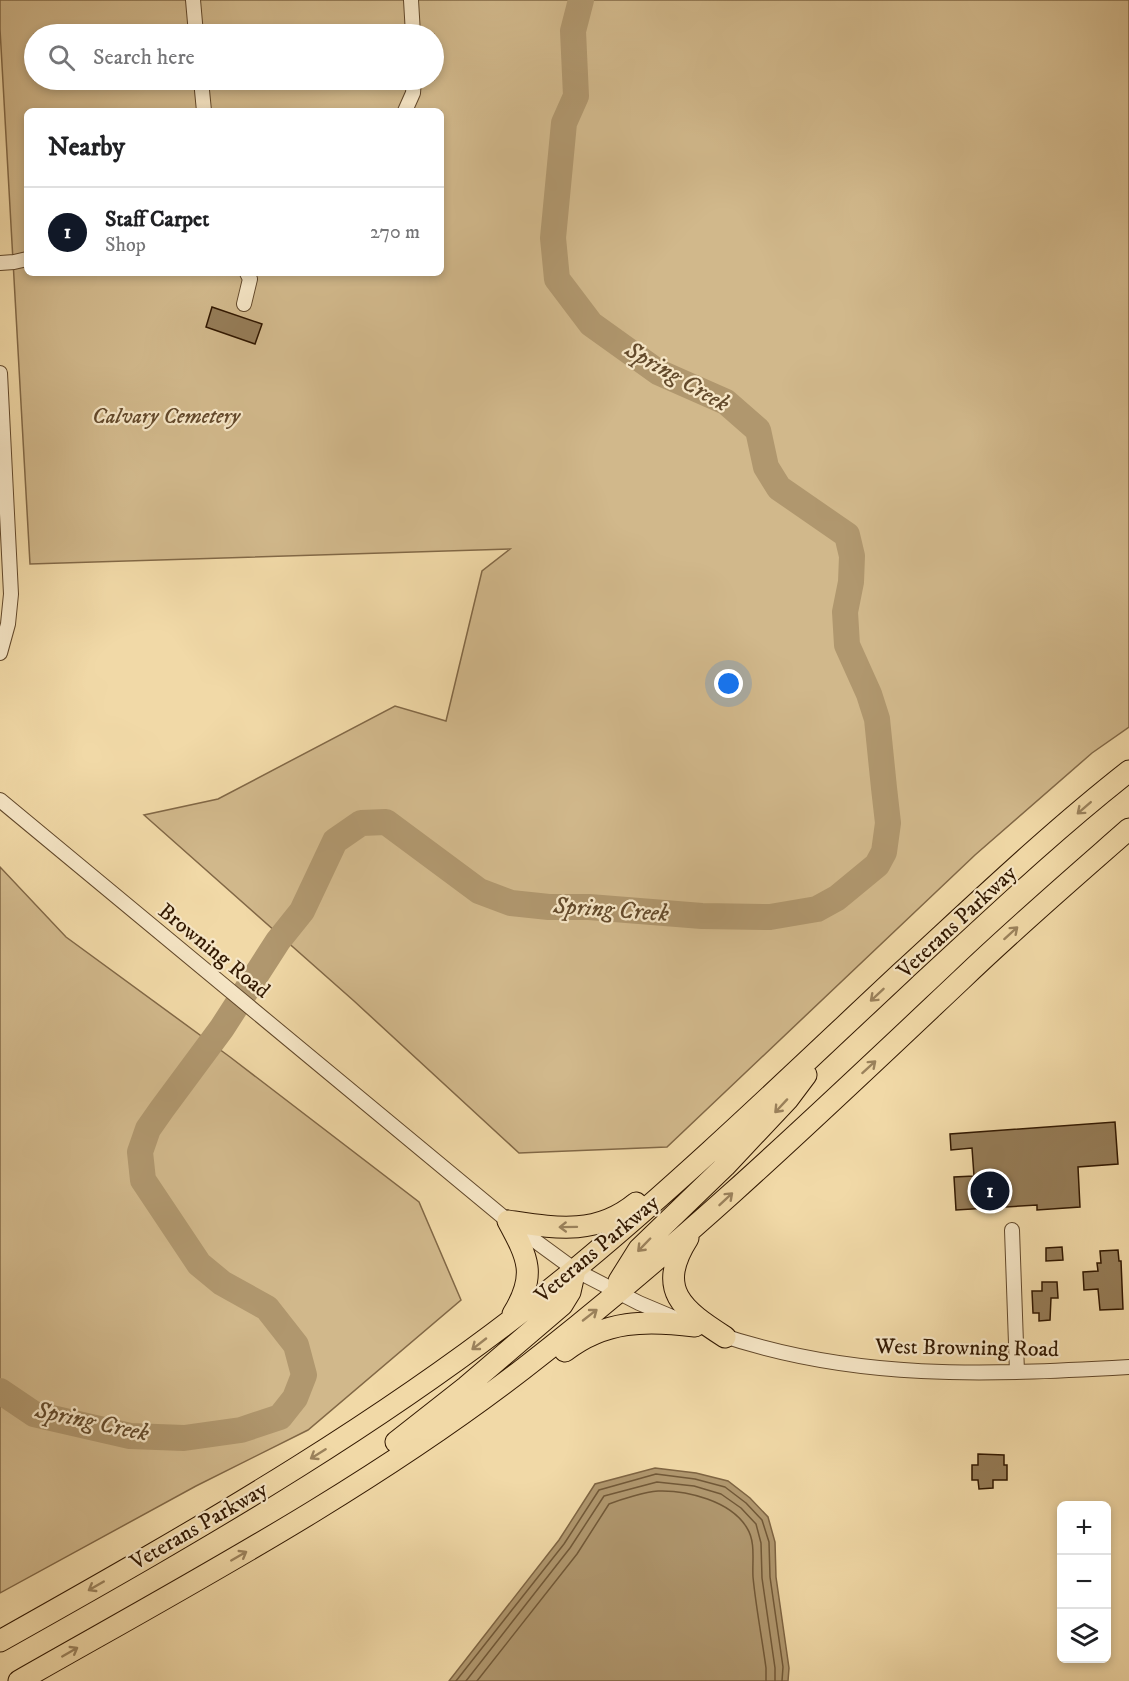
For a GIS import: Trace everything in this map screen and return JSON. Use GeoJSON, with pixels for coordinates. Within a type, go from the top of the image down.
{"type":"FeatureCollection","features":[{"type":"Feature","properties":{"kind":"highway","name":"Veterans Parkway"},"geometry":{"type":"LineString","coordinates":[[0,1641],[195,1530],[344,1438],[423,1385],[509,1321],[575,1270],[669,1189],[988,891],[1129,771]]}},
{"type":"Feature","properties":{"kind":"highway","name":"Veterans Parkway"},"geometry":{"type":"LineString","coordinates":[[19,1681],[272,1537],[341,1495],[513,1376],[695,1227],[971,971],[1129,829]]}},
{"type":"Feature","properties":{"kind":"highway"},"geometry":{"type":"LineString","coordinates":[[618,1292],[619,1281],[639,1249],[725,1166],[788,1099],[843,1027]]}},
{"type":"Feature","properties":{"kind":"highway"},"geometry":{"type":"LineString","coordinates":[[508,1221],[566,1228],[597,1224],[614,1218],[633,1205],[714,1132],[739,1124]]}},
{"type":"Feature","properties":{"kind":"highway"},"geometry":{"type":"LineString","coordinates":[[508,1221],[525,1255],[529,1277],[522,1300],[509,1321]]}},
{"type":"Feature","properties":{"kind":"highway"},"geometry":{"type":"LineString","coordinates":[[695,1227],[677,1260],[675,1288],[684,1307],[697,1319],[725,1337]]}},
{"type":"Feature","properties":{"kind":"highway"},"geometry":{"type":"LineString","coordinates":[[272,1537],[466,1387],[562,1305],[570,1292],[575,1270]]}},
{"type":"Feature","properties":{"kind":"highway"},"geometry":{"type":"LineString","coordinates":[[441,1427],[471,1421],[579,1340],[592,1334],[612,1327],[631,1324],[662,1322],[695,1326]]}},
{"type":"Feature","properties":{"kind":"street"},"geometry":{"type":"LineString","coordinates":[[193,0],[195,24]]}},
{"type":"Feature","properties":{"kind":"street"},"geometry":{"type":"LineString","coordinates":[[411,0],[412,24]]}},
{"type":"Feature","properties":{"kind":"street"},"geometry":{"type":"LineString","coordinates":[[202,90],[204,108]]}},
{"type":"Feature","properties":{"kind":"street"},"geometry":{"type":"LineString","coordinates":[[406,108],[413,90]]}},
{"type":"Feature","properties":{"kind":"street"},"geometry":{"type":"LineString","coordinates":[[0,262],[24,260]]}},
{"type":"Feature","properties":{"kind":"street"},"geometry":{"type":"LineString","coordinates":[[244,304],[250,279],[248,276]]}},
{"type":"Feature","properties":{"kind":"street"},"geometry":{"type":"LineString","coordinates":[[0,374],[5,566],[11,594],[8,624],[0,653]]}},
{"type":"Feature","properties":{"kind":"street","name":"Browning Road"},"geometry":{"type":"LineString","coordinates":[[0,800],[402,1133]]}},
{"type":"Feature","properties":{"kind":"street","name":"West Browning Road"},"geometry":{"type":"LineString","coordinates":[[402,1133],[508,1221],[575,1270],[639,1303],[725,1337],[782,1353],[879,1369],[939,1373],[1129,1367]]}},
{"type":"Feature","properties":{"kind":"street"},"geometry":{"type":"LineString","coordinates":[[1012,1230],[1017,1372]]}},
{"type":"Feature","properties":{"kind":"green space","name":"Calvary Cemetery"},"geometry":{"type":"Polygon","coordinates":[[[0,0],[1129,0],[1129,727],[1092,753],[975,855],[667,1147],[519,1153],[354,1001],[144,815],[218,799],[395,706],[446,721],[482,571],[510,549],[30,564],[0,0]]]}},
{"type":"Feature","properties":{"kind":"green space"},"geometry":{"type":"Polygon","coordinates":[[[0,867],[66,937],[230,1057],[419,1202],[461,1300],[308,1430],[196,1486],[0,1593],[0,867]]]}},
{"type":"Feature","properties":{"kind":"water"},"geometry":{"type":"Polygon","coordinates":[[[655,1468],[696,1473],[728,1481],[750,1498],[768,1517],[775,1542],[776,1577],[789,1668],[788,1681],[449,1681],[559,1540],[595,1484],[655,1468]]]}},
{"type":"Feature","properties":{"kind":"building"},"geometry":{"type":"Polygon","coordinates":[[[212,307],[262,324],[255,344],[206,327],[212,307]]]}},
{"type":"Feature","properties":{"kind":"building"},"geometry":{"type":"Polygon","coordinates":[[[1115,1122],[1118,1164],[1078,1167],[1080,1207],[1037,1210],[1037,1205],[956,1210],[954,1177],[974,1176],[972,1148],[951,1150],[950,1134],[1115,1122]]]}},
{"type":"Feature","properties":{"kind":"building"},"geometry":{"type":"Polygon","coordinates":[[[1062,1247],[1063,1260],[1046,1261],[1046,1248],[1062,1247]]]}},
{"type":"Feature","properties":{"kind":"building"},"geometry":{"type":"Polygon","coordinates":[[[1118,1250],[1119,1261],[1121,1261],[1123,1309],[1100,1310],[1098,1289],[1084,1290],[1083,1272],[1098,1271],[1097,1263],[1101,1263],[1100,1251],[1118,1250]]]}},
{"type":"Feature","properties":{"kind":"building"},"geometry":{"type":"Polygon","coordinates":[[[1042,1282],[1057,1282],[1058,1298],[1051,1298],[1050,1320],[1039,1321],[1039,1313],[1033,1313],[1032,1291],[1042,1291],[1042,1282]]]}},
{"type":"Feature","properties":{"kind":"building"},"geometry":{"type":"Polygon","coordinates":[[[978,1454],[1004,1455],[1007,1480],[993,1480],[993,1488],[979,1489],[978,1480],[972,1480],[972,1465],[978,1465],[978,1454]]]}},
{"type":"Feature","properties":{"kind":"waterway","name":"Spring Creek"},"geometry":{"type":"LineString","coordinates":[[0,1391],[34,1414],[130,1436],[184,1438],[241,1430],[280,1417],[295,1398],[304,1375],[296,1345],[267,1308],[222,1283],[199,1264],[143,1180],[140,1152],[148,1129],[222,1028],[278,941],[302,911],[335,841],[361,823],[386,822],[479,891],[511,903],[702,916],[770,917],[817,909],[837,898],[877,865],[884,852],[888,823],[877,719],[869,694],[847,645],[845,612],[851,582],[852,556],[847,535],[779,488],[766,467],[758,430],[726,402],[658,372],[591,324],[557,279],[553,238],[564,123],[576,96],[573,31],[581,0]]}},
{"type":"Feature","properties":{"kind":"place","name":"Staff Carpet"},"geometry":{"type":"Point","coordinates":[990,1191]}}]}
